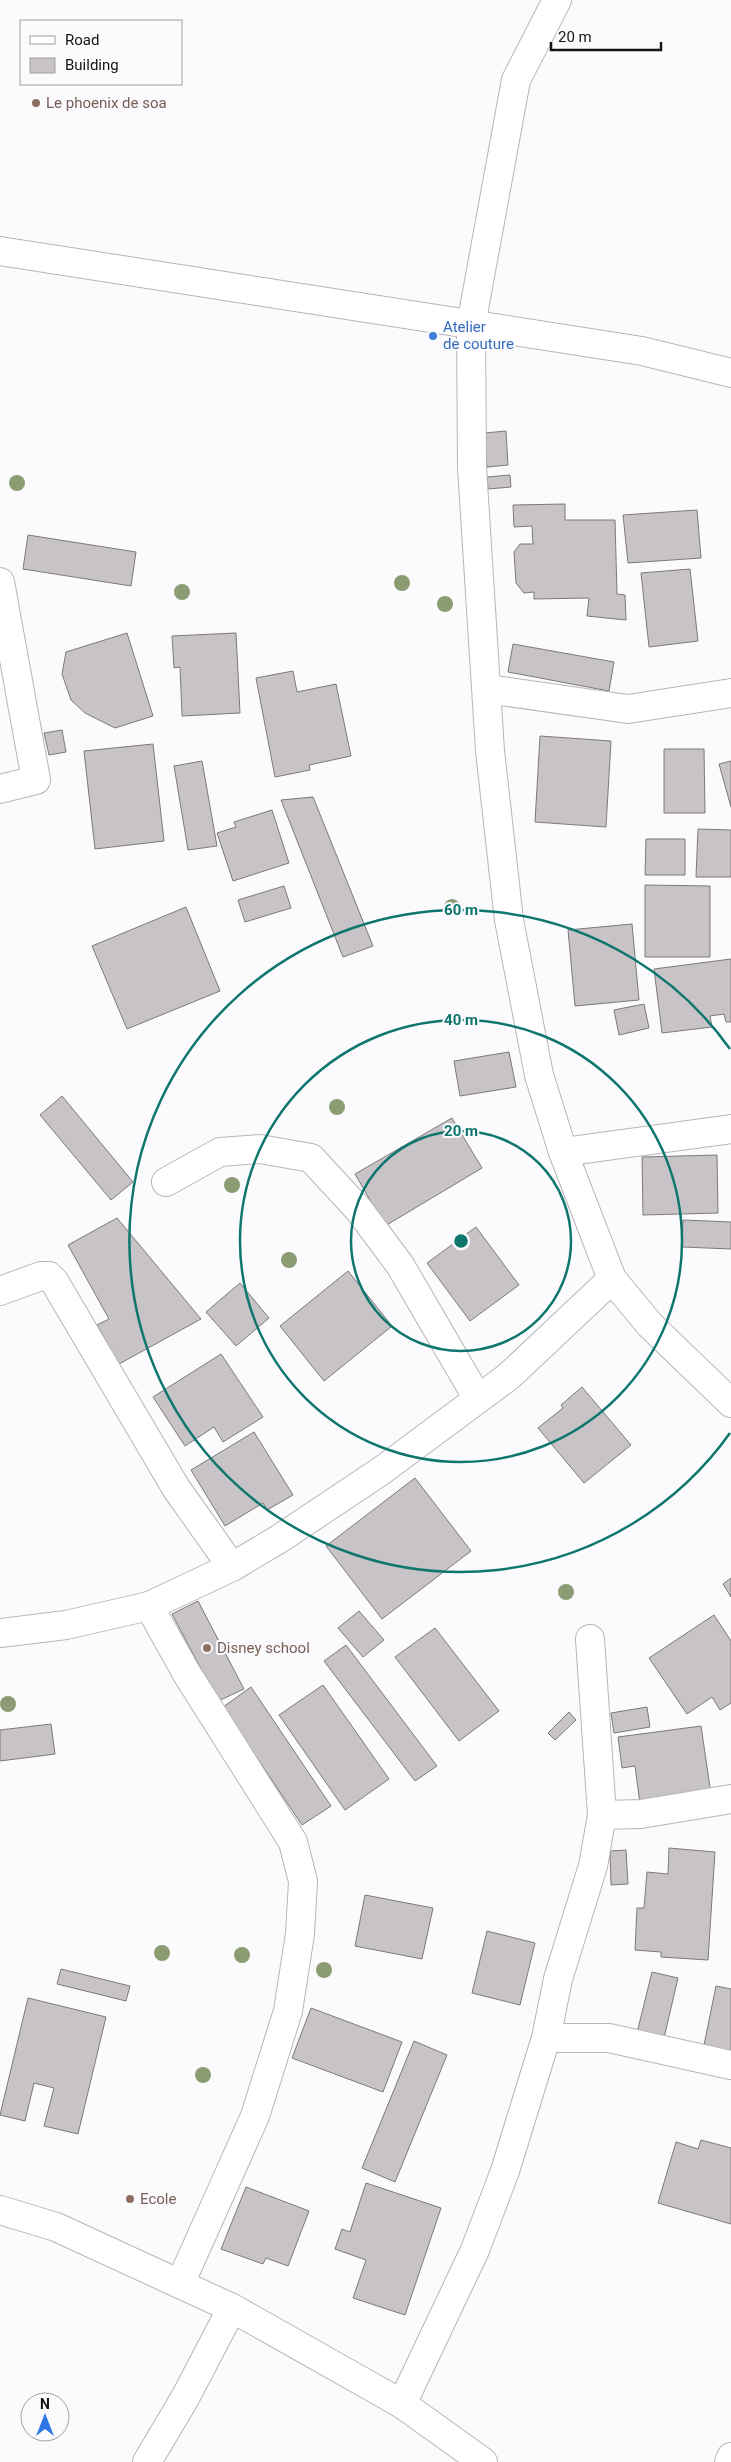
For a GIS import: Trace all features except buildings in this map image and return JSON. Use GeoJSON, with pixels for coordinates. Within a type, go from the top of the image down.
{"type":"FeatureCollection","features":[{"type":"Feature","properties":{"kind":"street"},"geometry":{"type":"LineString","coordinates":[[557,0],[516,80],[471,324],[472,467],[490,751],[509,920],[539,1076],[563,1152],[612,1279],[650,1325],[731,1403]]}},
{"type":"Feature","properties":{"kind":"street"},"geometry":{"type":"LineString","coordinates":[[0,251],[642,351],[731,373]]}},
{"type":"Feature","properties":{"kind":"street"},"geometry":{"type":"LineString","coordinates":[[0,582],[36,780],[0,789]]}},
{"type":"Feature","properties":{"kind":"street"},"geometry":{"type":"LineString","coordinates":[[487,689],[628,710],[731,693]]}},
{"type":"Feature","properties":{"kind":"street"},"geometry":{"type":"LineString","coordinates":[[563,1152],[731,1129]]}},
{"type":"Feature","properties":{"kind":"street"},"geometry":{"type":"LineString","coordinates":[[166,1182],[220,1152],[260,1149],[311,1158],[359,1210],[400,1265],[478,1399]]}},
{"type":"Feature","properties":{"kind":"street"},"geometry":{"type":"LineString","coordinates":[[0,1291],[41,1276],[49,1276],[54,1281],[176,1488],[232,1567]]}},
{"type":"Feature","properties":{"kind":"street"},"geometry":{"type":"LineString","coordinates":[[0,1633],[66,1625],[149,1606],[232,1567],[279,1539],[381,1471],[510,1376],[612,1279]]}},
{"type":"Feature","properties":{"kind":"street"},"geometry":{"type":"LineString","coordinates":[[149,1606],[187,1674],[292,1842],[303,1881],[300,1934],[288,2011],[255,2116],[180,2284]]}},
{"type":"Feature","properties":{"kind":"street"},"geometry":{"type":"LineString","coordinates":[[402,2404],[474,2250],[505,2170],[546,2038],[558,1979],[593,1866],[602,1815],[590,1639]]}},
{"type":"Feature","properties":{"kind":"street"},"geometry":{"type":"LineString","coordinates":[[602,1815],[640,1814],[731,1799]]}},
{"type":"Feature","properties":{"kind":"street"},"geometry":{"type":"LineString","coordinates":[[546,2038],[609,2038],[731,2065]]}},
{"type":"Feature","properties":{"kind":"street"},"geometry":{"type":"LineString","coordinates":[[0,2210],[56,2227],[232,2308],[402,2404],[483,2462]]}},
{"type":"Feature","properties":{"kind":"street"},"geometry":{"type":"LineString","coordinates":[[147,2462],[185,2398],[232,2308]]}},
{"type":"Feature","properties":{"kind":"street"},"geometry":{"type":"LineString","coordinates":[[729,2462],[731,2457]]}},
{"type":"Feature","properties":{"kind":"place","name":"Le phoenix de soa"},"geometry":{"type":"Point","coordinates":[36,103]}},
{"type":"Feature","properties":{"kind":"place","name":"Atelier de couture"},"geometry":{"type":"Point","coordinates":[433,336]}},
{"type":"Feature","properties":{"kind":"place","name":"Disney school"},"geometry":{"type":"Point","coordinates":[207,1648]}},
{"type":"Feature","properties":{"kind":"place","name":"Ecole"},"geometry":{"type":"Point","coordinates":[130,2199]}}]}
